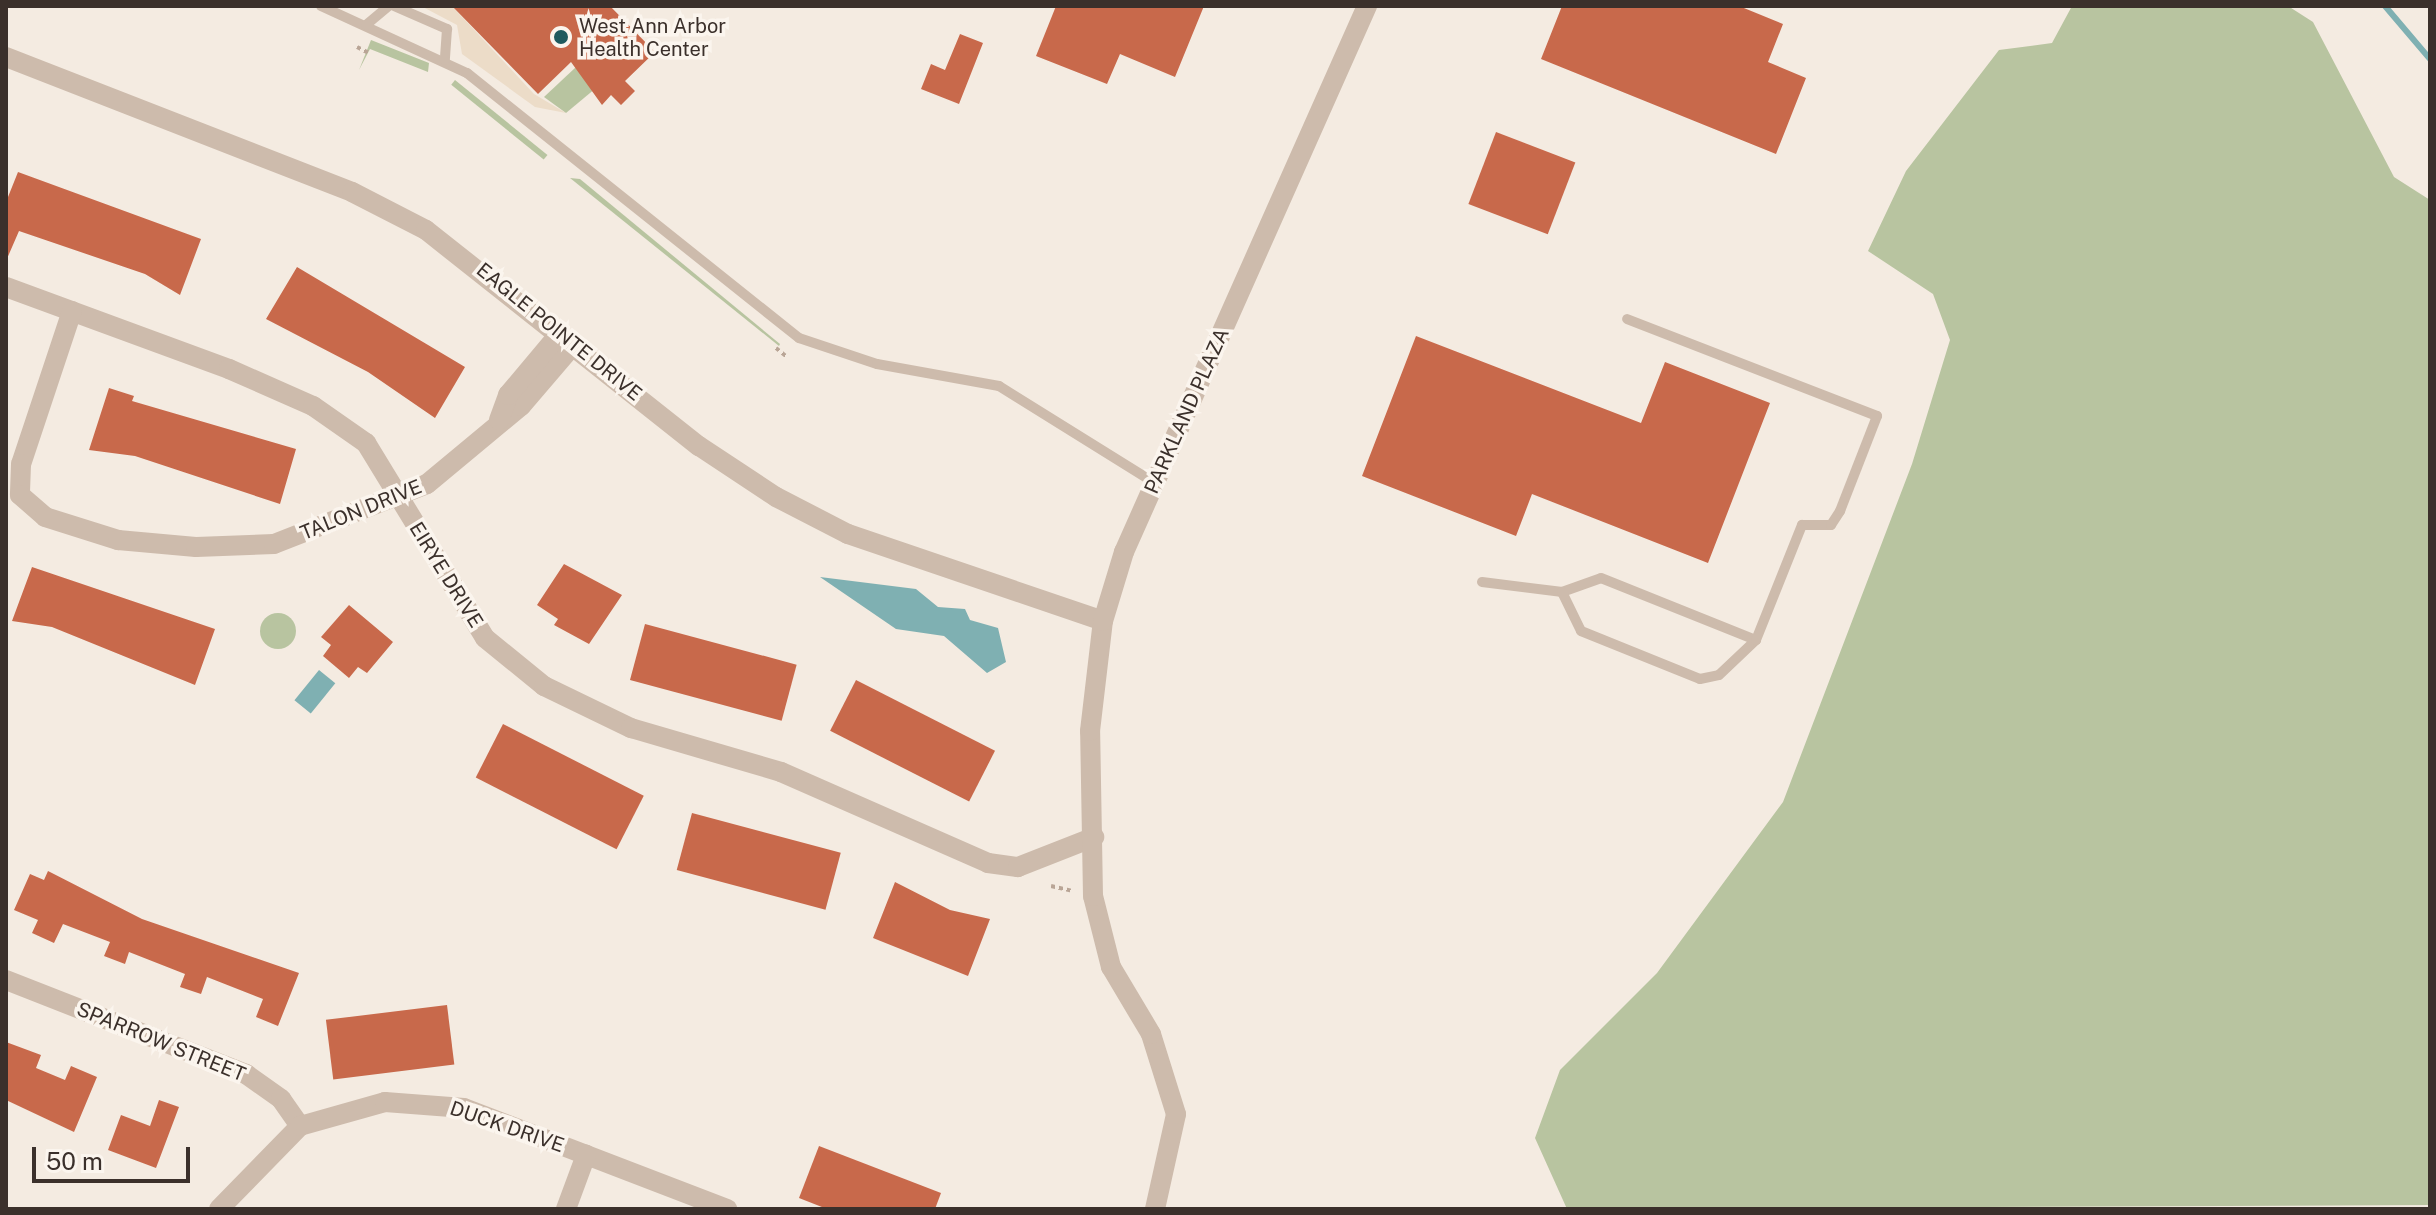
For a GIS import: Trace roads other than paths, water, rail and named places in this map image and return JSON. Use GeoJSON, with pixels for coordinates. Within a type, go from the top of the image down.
{"type":"FeatureCollection","features":[{"type":"Feature","properties":{"kind":"street","name":"PARKLAND PLAZA"},"geometry":{"type":"LineString","coordinates":[[1155,1209],[1176,1114],[1151,1034],[1111,967],[1093,896],[1090,731],[1103,621],[1155,483],[1367,6]]}},
{"type":"Feature","properties":{"kind":"street","name":"EAGLE POINTE DRIVE"},"geometry":{"type":"LineString","coordinates":[[6,57],[352,192],[426,230],[567,338],[699,446],[776,497],[848,534],[1103,621]]}},
{"type":"Feature","properties":{"kind":"street","name":"EIRYE DRIVE"},"geometry":{"type":"LineString","coordinates":[[6,287],[313,406],[366,443],[485,638],[544,686],[631,728],[781,772],[988,863],[1018,867],[1094,837]]}},
{"type":"Feature","properties":{"kind":"street","name":"TALON DRIVE"},"geometry":{"type":"LineString","coordinates":[[72,311],[21,464],[20,495],[45,517],[118,540],[196,547],[274,544],[349,519],[395,492],[427,484],[499,420],[508,395],[567,338]]}},
{"type":"Feature","properties":{"kind":"street","name":"SPARROW STREET"},"geometry":{"type":"LineString","coordinates":[[6,980],[246,1074],[281,1099],[300,1126]]}},
{"type":"Feature","properties":{"kind":"street","name":"DUCK DRIVE"},"geometry":{"type":"LineString","coordinates":[[219,1209],[300,1126],[385,1102],[432,1103],[586,1155],[727,1209]]}},
{"type":"Feature","properties":{"kind":"street"},"geometry":{"type":"LineString","coordinates":[[566,1209],[586,1155]]}},
{"type":"Feature","properties":{"kind":"lane"},"geometry":{"type":"LineString","coordinates":[[321,6],[445,60],[799,338],[877,364],[999,386],[1155,483]]}},
{"type":"Feature","properties":{"kind":"lane"},"geometry":{"type":"LineString","coordinates":[[366,25],[391,6],[447,29],[445,60]]}},
{"type":"Feature","properties":{"kind":"lane"},"geometry":{"type":"LineString","coordinates":[[1562,592],[1581,631],[1700,679],[1739,663],[1756,640],[1802,525],[1831,525],[1877,416],[1627,319]]}},
{"type":"Feature","properties":{"kind":"lane"},"geometry":{"type":"LineString","coordinates":[[1482,582],[1562,592],[1601,578],[1756,640]]}},
{"type":"Feature","properties":{"kind":"water"},"geometry":{"type":"Polygon","coordinates":[[[820,577],[916,589],[938,607],[965,609],[970,620],[998,628],[1006,662],[987,673],[944,636],[896,629],[820,577]]]}},
{"type":"Feature","properties":{"kind":"water"},"geometry":{"type":"Polygon","coordinates":[[[319,670],[335,683],[311,714],[294,700],[319,670]]]}},
{"type":"Feature","properties":{"kind":"waterway"},"geometry":{"type":"LineString","coordinates":[[2385,6],[2430,59]]}},
{"type":"Feature","properties":{"kind":"place","name":"West Ann Arbor Health Center"},"geometry":{"type":"Point","coordinates":[561,37]}}]}
